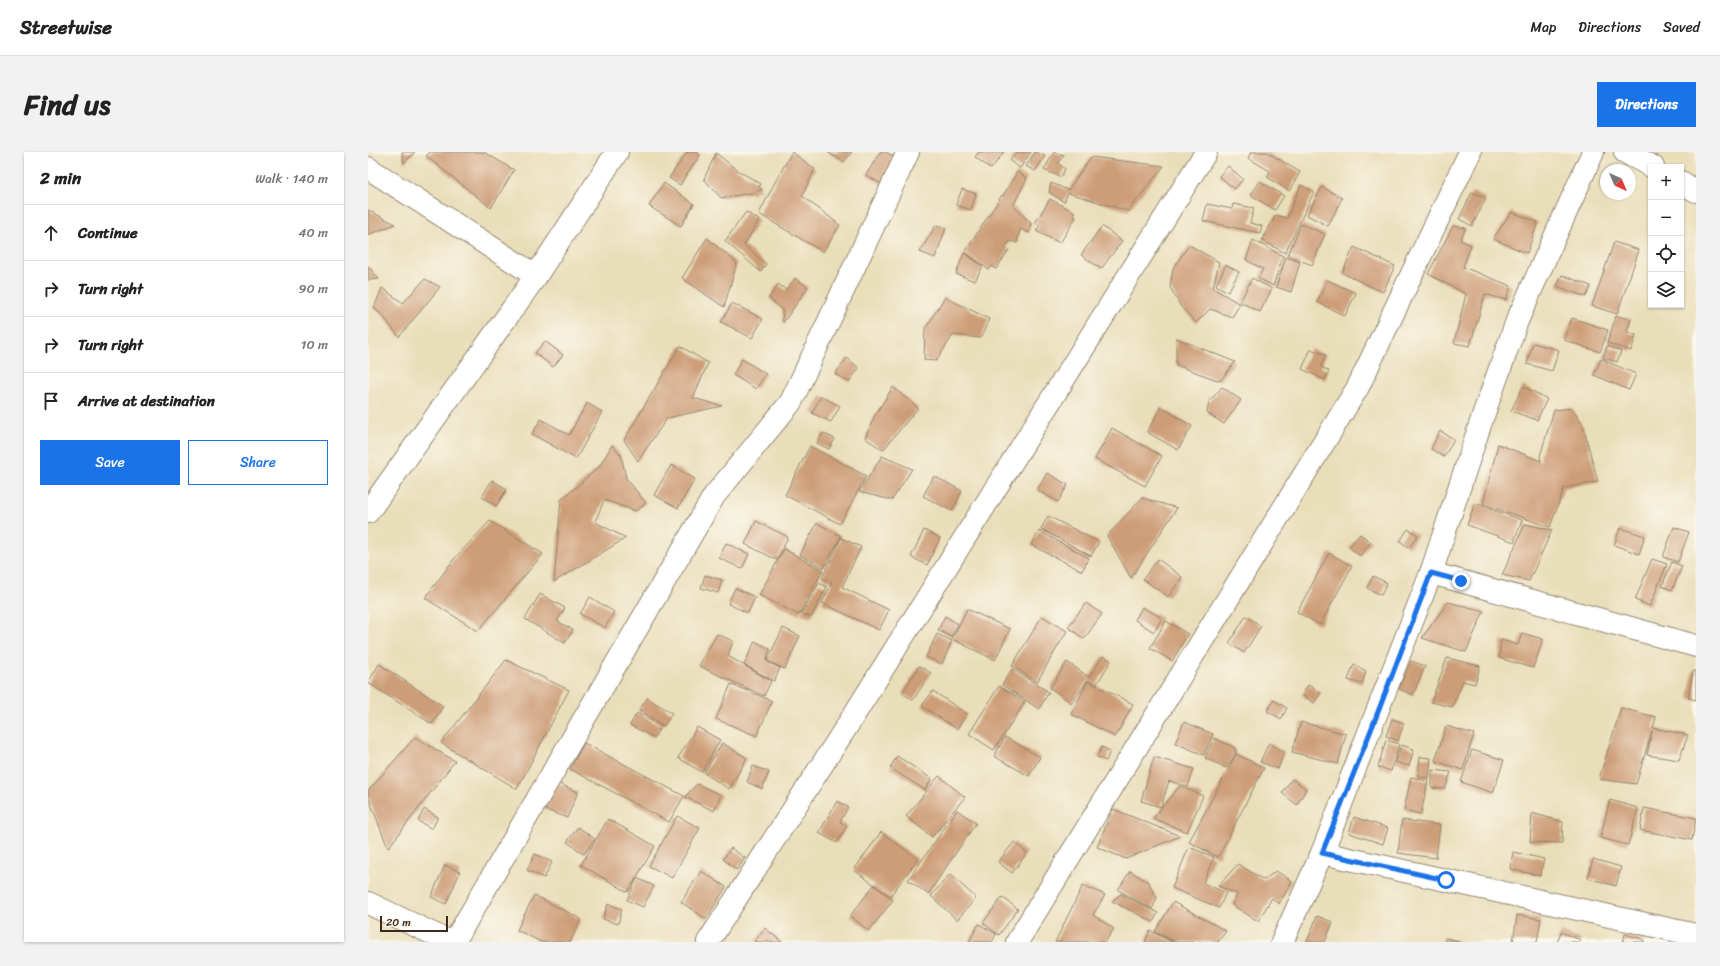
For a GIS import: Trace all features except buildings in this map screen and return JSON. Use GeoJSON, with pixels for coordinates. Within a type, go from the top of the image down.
{"type":"FeatureCollection","features":[{"type":"Feature","properties":{"kind":"street"},"geometry":{"type":"LineString","coordinates":[[368,512],[536,276],[617,152]]}},
{"type":"Feature","properties":{"kind":"street"},"geometry":{"type":"LineString","coordinates":[[454,942],[714,496],[791,402],[908,152]]}},
{"type":"Feature","properties":{"kind":"street"},"geometry":{"type":"LineString","coordinates":[[708,942],[847,726],[1206,152]]}},
{"type":"Feature","properties":{"kind":"street"},"geometry":{"type":"LineString","coordinates":[[1016,942],[1358,387],[1470,152]]}},
{"type":"Feature","properties":{"kind":"street"},"geometry":{"type":"LineString","coordinates":[[1282,942],[1322,853],[1431,573],[1517,320],[1593,152]]}},
{"type":"Feature","properties":{"kind":"street"},"geometry":{"type":"LineString","coordinates":[[1625,152],[1648,165]]}},
{"type":"Feature","properties":{"kind":"street"},"geometry":{"type":"LineString","coordinates":[[368,168],[536,276]]}},
{"type":"Feature","properties":{"kind":"street"},"geometry":{"type":"LineString","coordinates":[[1684,184],[1696,191]]}},
{"type":"Feature","properties":{"kind":"street"},"geometry":{"type":"LineString","coordinates":[[1431,573],[1696,646]]}},
{"type":"Feature","properties":{"kind":"street"},"geometry":{"type":"LineString","coordinates":[[1322,853],[1696,935]]}},
{"type":"Feature","properties":{"kind":"street"},"geometry":{"type":"LineString","coordinates":[[368,903],[450,942]]}},
{"type":"Feature","properties":{"kind":"route"},"geometry":{"type":"LineString","coordinates":[[1446,880],[1322,853],[1431,573],[1461,581]]}}]}
